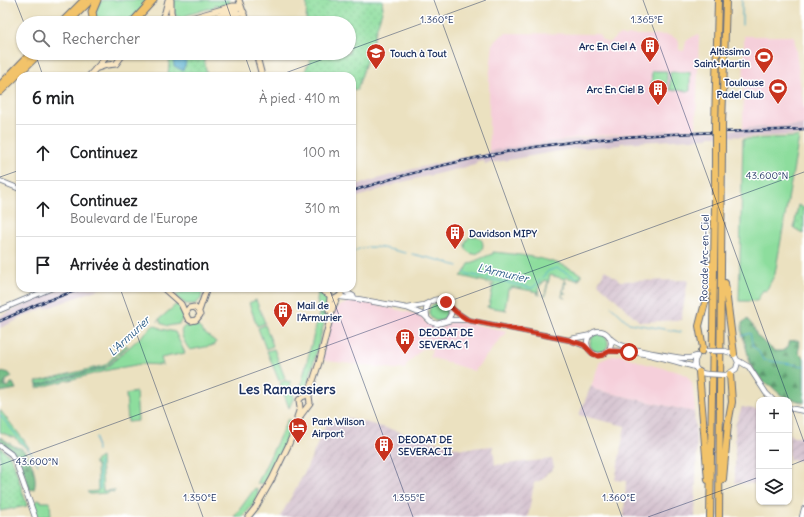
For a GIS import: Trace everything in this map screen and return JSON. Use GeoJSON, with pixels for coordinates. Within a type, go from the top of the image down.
{"type":"FeatureCollection","features":[{"type":"Feature","properties":{"kind":"highway"},"geometry":{"type":"LineString","coordinates":[[68,16],[84,0]]}},
{"type":"Feature","properties":{"kind":"highway"},"geometry":{"type":"LineString","coordinates":[[75,16],[91,0]]}},
{"type":"Feature","properties":{"kind":"highway"},"geometry":{"type":"LineString","coordinates":[[93,16],[92,12],[97,0]]}},
{"type":"Feature","properties":{"kind":"highway"},"geometry":{"type":"LineString","coordinates":[[138,16],[153,0]]}},
{"type":"Feature","properties":{"kind":"highway","name":"Rocade Arc-en-Ciel"},"geometry":{"type":"LineString","coordinates":[[710,514],[718,0]]}},
{"type":"Feature","properties":{"kind":"highway","name":"Rocade Arc-en-Ciel"},"geometry":{"type":"LineString","coordinates":[[719,515],[722,124],[726,0]]}},
{"type":"Feature","properties":{"kind":"highway"},"geometry":{"type":"LineString","coordinates":[[0,84],[24,60]]}},
{"type":"Feature","properties":{"kind":"highway"},"geometry":{"type":"LineString","coordinates":[[21,72],[33,60]]}},
{"type":"Feature","properties":{"kind":"highway"},"geometry":{"type":"LineString","coordinates":[[0,92],[16,76]]}},
{"type":"Feature","properties":{"kind":"highway"},"geometry":{"type":"LineString","coordinates":[[702,353],[699,326],[710,278],[712,203],[715,200]]}},
{"type":"Feature","properties":{"kind":"highway"},"geometry":{"type":"LineString","coordinates":[[722,249],[734,354]]}},
{"type":"Feature","properties":{"kind":"highway"},"geometry":{"type":"LineString","coordinates":[[697,369],[710,514]]}},
{"type":"Feature","properties":{"kind":"highway"},"geometry":{"type":"LineString","coordinates":[[719,515],[721,511],[728,424],[732,402],[732,391],[728,374]]}},
{"type":"Feature","properties":{"kind":"main road"},"geometry":{"type":"LineString","coordinates":[[163,16],[168,0]]}},
{"type":"Feature","properties":{"kind":"main road"},"geometry":{"type":"LineString","coordinates":[[171,0],[171,12],[173,16]]}},
{"type":"Feature","properties":{"kind":"main road"},"geometry":{"type":"LineString","coordinates":[[235,16],[245,14],[239,0]]}},
{"type":"Feature","properties":{"kind":"main road"},"geometry":{"type":"LineString","coordinates":[[195,16],[233,6],[241,6]]}},
{"type":"Feature","properties":{"kind":"main road"},"geometry":{"type":"LineString","coordinates":[[217,16],[235,10],[241,6]]}},
{"type":"Feature","properties":{"kind":"main road"},"geometry":{"type":"LineString","coordinates":[[92,72],[103,60]]}},
{"type":"Feature","properties":{"kind":"main road"},"geometry":{"type":"LineString","coordinates":[[108,60],[108,63],[112,65]]}},
{"type":"Feature","properties":{"kind":"main road"},"geometry":{"type":"LineString","coordinates":[[95,69],[118,63],[119,60]]}},
{"type":"Feature","properties":{"kind":"main road"},"geometry":{"type":"LineString","coordinates":[[258,60],[261,72]]}},
{"type":"Feature","properties":{"kind":"main road"},"geometry":{"type":"LineString","coordinates":[[168,292],[179,302],[188,319],[194,321],[199,318],[199,311],[205,292]]}},
{"type":"Feature","properties":{"kind":"main road"},"geometry":{"type":"LineString","coordinates":[[323,292],[329,296],[339,298]]}},
{"type":"Feature","properties":{"kind":"main road"},"geometry":{"type":"LineString","coordinates":[[248,517],[256,507],[272,479],[301,415],[310,404],[307,397],[330,306],[329,292]]}},
{"type":"Feature","properties":{"kind":"main road"},"geometry":{"type":"LineString","coordinates":[[307,397],[319,362],[333,307],[342,292]]}},
{"type":"Feature","properties":{"kind":"main road"},"geometry":{"type":"LineString","coordinates":[[186,313],[203,300]]}},
{"type":"Feature","properties":{"kind":"main road"},"geometry":{"type":"LineString","coordinates":[[179,302],[199,311]]}},
{"type":"Feature","properties":{"kind":"main road"},"geometry":{"type":"LineString","coordinates":[[244,517],[258,498],[277,463],[294,426],[300,408],[300,398],[307,397]]}},
{"type":"Feature","properties":{"kind":"main road"},"geometry":{"type":"LineString","coordinates":[[300,405],[307,407]]}},
{"type":"Feature","properties":{"kind":"street"},"geometry":{"type":"LineString","coordinates":[[0,181],[16,187]]}},
{"type":"Feature","properties":{"kind":"street"},"geometry":{"type":"LineString","coordinates":[[0,310],[43,292]]}},
{"type":"Feature","properties":{"kind":"street"},"geometry":{"type":"LineString","coordinates":[[345,292],[358,298],[407,308],[427,317]]}},
{"type":"Feature","properties":{"kind":"street"},"geometry":{"type":"LineString","coordinates":[[339,298],[358,298]]}},
{"type":"Feature","properties":{"kind":"street"},"geometry":{"type":"LineString","coordinates":[[407,308],[414,308],[440,299],[468,320]]}},
{"type":"Feature","properties":{"kind":"street"},"geometry":{"type":"LineString","coordinates":[[430,303],[426,310],[427,317],[430,322],[437,324],[442,324],[447,321],[468,320],[569,340],[588,347]]}},
{"type":"Feature","properties":{"kind":"street"},"geometry":{"type":"LineString","coordinates":[[447,321],[450,314],[450,306]]}},
{"type":"Feature","properties":{"kind":"street"},"geometry":{"type":"LineString","coordinates":[[569,340],[601,331],[606,333],[616,343],[632,348],[682,358],[690,358],[702,353],[725,351],[734,354],[737,360],[748,367],[771,397]]}},
{"type":"Feature","properties":{"kind":"street"},"geometry":{"type":"LineString","coordinates":[[591,334],[587,342],[588,347],[590,352],[598,356],[609,351],[612,345],[611,339]]}},
{"type":"Feature","properties":{"kind":"street"},"geometry":{"type":"LineString","coordinates":[[609,351],[629,352],[680,362],[707,374],[728,374],[736,369],[743,368],[751,370]]}},
{"type":"Feature","properties":{"kind":"street"},"geometry":{"type":"LineString","coordinates":[[697,369],[695,362],[702,353]]}},
{"type":"Feature","properties":{"kind":"street"},"geometry":{"type":"LineString","coordinates":[[736,369],[737,360]]}},
{"type":"Feature","properties":{"kind":"street"},"geometry":{"type":"LineString","coordinates":[[792,407],[804,408]]}},
{"type":"Feature","properties":{"kind":"street"},"geometry":{"type":"LineString","coordinates":[[792,408],[804,411]]}},
{"type":"Feature","properties":{"kind":"street"},"geometry":{"type":"LineString","coordinates":[[0,446],[11,454],[16,463],[35,517]]}},
{"type":"Feature","properties":{"kind":"street"},"geometry":{"type":"LineString","coordinates":[[802,517],[804,509]]}},
{"type":"Feature","properties":{"kind":"shaded area"},"geometry":{"type":"Polygon","coordinates":[[[506,33],[596,34],[599,35],[602,40],[609,43],[617,36],[621,35],[626,37],[627,35],[666,35],[672,36],[679,41],[679,50],[684,51],[686,41],[699,35],[696,129],[584,137],[489,151],[489,80],[493,44],[506,33]]]}},
{"type":"Feature","properties":{"kind":"shaded area"},"geometry":{"type":"Polygon","coordinates":[[[744,36],[794,36],[804,109],[804,125],[743,128],[744,36]]]}},
{"type":"Feature","properties":{"kind":"shaded area"},"geometry":{"type":"Polygon","coordinates":[[[804,125],[804,135],[745,137],[709,136],[709,138],[621,143],[620,145],[571,149],[485,164],[484,160],[477,161],[475,165],[402,182],[356,198],[356,185],[409,170],[473,155],[485,155],[489,151],[532,144],[642,132],[696,129],[710,130],[804,125]]]}},
{"type":"Feature","properties":{"kind":"shaded area"},"geometry":{"type":"Polygon","coordinates":[[[605,270],[620,281],[688,280],[681,320],[640,322],[598,283],[605,270]]]}},
{"type":"Feature","properties":{"kind":"shaded area"},"geometry":{"type":"Polygon","coordinates":[[[53,292],[90,292],[45,309],[44,308],[0,328],[0,316],[53,292]]]}},
{"type":"Feature","properties":{"kind":"shaded area"},"geometry":{"type":"Polygon","coordinates":[[[348,302],[361,302],[408,312],[422,317],[426,323],[440,328],[452,322],[456,322],[507,331],[474,371],[430,357],[432,349],[423,348],[407,364],[405,369],[326,361],[322,356],[334,309],[348,302]]]}},
{"type":"Feature","properties":{"kind":"shaded area"},"geometry":{"type":"Polygon","coordinates":[[[621,355],[643,363],[679,372],[687,376],[692,383],[695,408],[694,412],[596,390],[593,388],[591,386],[600,361],[609,357],[621,355]]]}},
{"type":"Feature","properties":{"kind":"shaded area"},"geometry":{"type":"Polygon","coordinates":[[[591,386],[596,390],[694,412],[697,448],[695,517],[624,517],[626,481],[615,480],[625,426],[579,415],[591,386]]]}},
{"type":"Feature","properties":{"kind":"shaded area"},"geometry":{"type":"Polygon","coordinates":[[[742,407],[756,409],[756,484],[735,483],[735,426],[742,407]]]}},
{"type":"Feature","properties":{"kind":"shaded area"},"geometry":{"type":"Polygon","coordinates":[[[346,417],[462,449],[493,446],[495,465],[552,459],[554,467],[543,479],[534,483],[528,517],[280,517],[305,472],[328,420],[344,424],[346,417]]]}},
{"type":"Feature","properties":{"kind":"shaded area"},"geometry":{"type":"Polygon","coordinates":[[[792,436],[804,437],[804,461],[792,460],[792,436]]]}},
{"type":"Feature","properties":{"kind":"green space"},"geometry":{"type":"Polygon","coordinates":[[[103,0],[150,0],[135,16],[96,16],[96,10],[103,0]]]}},
{"type":"Feature","properties":{"kind":"green space"},"geometry":{"type":"Polygon","coordinates":[[[174,0],[229,0],[230,3],[217,7],[216,5],[214,7],[185,16],[177,16],[173,9],[174,0]]]}},
{"type":"Feature","properties":{"kind":"green space"},"geometry":{"type":"Polygon","coordinates":[[[307,0],[382,0],[383,8],[357,90],[356,72],[304,72],[310,60],[356,60],[356,16],[306,16],[307,0]]]}},
{"type":"Feature","properties":{"kind":"green space"},"geometry":{"type":"Polygon","coordinates":[[[169,60],[204,60],[206,72],[168,72],[169,60]]]}},
{"type":"Feature","properties":{"kind":"green space"},"geometry":{"type":"Polygon","coordinates":[[[652,71],[667,71],[667,90],[651,90],[652,71]]]}},
{"type":"Feature","properties":{"kind":"green space"},"geometry":{"type":"Polygon","coordinates":[[[670,72],[690,72],[690,91],[670,90],[670,72]]]}},
{"type":"Feature","properties":{"kind":"green space"},"geometry":{"type":"Polygon","coordinates":[[[799,137],[775,274],[766,291],[763,290],[757,301],[739,301],[743,139],[799,137]]]}},
{"type":"Feature","properties":{"kind":"green space"},"geometry":{"type":"Polygon","coordinates":[[[798,205],[804,208],[804,234],[794,228],[798,205]]]}},
{"type":"Feature","properties":{"kind":"green space"},"geometry":{"type":"Polygon","coordinates":[[[470,236],[478,236],[483,241],[481,252],[478,254],[470,254],[465,249],[465,241],[470,236]]]}},
{"type":"Feature","properties":{"kind":"green space"},"geometry":{"type":"Polygon","coordinates":[[[493,252],[539,258],[572,269],[582,275],[578,281],[579,277],[576,280],[566,277],[565,282],[567,283],[565,283],[564,287],[566,288],[564,288],[563,292],[566,293],[563,293],[562,297],[565,279],[550,275],[545,296],[543,295],[545,295],[548,281],[544,280],[542,284],[540,284],[538,294],[540,295],[537,294],[538,292],[511,287],[511,289],[508,289],[505,309],[507,310],[487,307],[489,306],[493,287],[490,285],[493,286],[494,283],[487,282],[487,285],[486,282],[461,276],[469,264],[493,254],[493,252]]]}},
{"type":"Feature","properties":{"kind":"green space"},"geometry":{"type":"Polygon","coordinates":[[[182,292],[202,292],[201,299],[195,304],[186,304],[176,297],[177,294],[182,292]]]}},
{"type":"Feature","properties":{"kind":"green space"},"geometry":{"type":"Polygon","coordinates":[[[318,292],[327,298],[328,304],[326,315],[319,313],[317,301],[318,292]]]}},
{"type":"Feature","properties":{"kind":"green space"},"geometry":{"type":"Polygon","coordinates":[[[256,300],[265,323],[257,326],[249,303],[256,300]]]}},
{"type":"Feature","properties":{"kind":"green space"},"geometry":{"type":"Polygon","coordinates":[[[438,303],[444,306],[447,312],[444,318],[438,321],[432,318],[429,312],[432,306],[438,303]]]}},
{"type":"Feature","properties":{"kind":"green space"},"geometry":{"type":"Polygon","coordinates":[[[177,304],[183,314],[182,320],[179,324],[168,326],[160,323],[160,320],[157,321],[177,304]]]}},
{"type":"Feature","properties":{"kind":"green space"},"geometry":{"type":"Polygon","coordinates":[[[319,314],[326,316],[308,384],[305,391],[300,394],[299,393],[319,314]]]}},
{"type":"Feature","properties":{"kind":"green space"},"geometry":{"type":"Polygon","coordinates":[[[747,319],[753,326],[757,336],[775,351],[782,351],[788,347],[790,341],[798,340],[800,345],[798,352],[804,358],[804,403],[792,399],[792,397],[781,395],[770,385],[764,383],[751,366],[742,332],[742,323],[747,319]]]}},
{"type":"Feature","properties":{"kind":"green space"},"geometry":{"type":"Polygon","coordinates":[[[190,324],[196,325],[202,330],[216,342],[215,345],[190,350],[181,331],[190,324]]]}},
{"type":"Feature","properties":{"kind":"green space"},"geometry":{"type":"Polygon","coordinates":[[[154,325],[162,329],[175,332],[185,353],[161,358],[163,365],[141,364],[113,369],[37,388],[37,386],[106,368],[154,325]]]}},
{"type":"Feature","properties":{"kind":"green space"},"geometry":{"type":"Polygon","coordinates":[[[265,325],[273,346],[266,349],[258,328],[265,325]]]}},
{"type":"Feature","properties":{"kind":"green space"},"geometry":{"type":"Polygon","coordinates":[[[599,334],[605,337],[608,343],[605,349],[599,352],[593,349],[590,343],[593,337],[599,334]]]}},
{"type":"Feature","properties":{"kind":"green space"},"geometry":{"type":"Polygon","coordinates":[[[126,345],[128,346],[105,367],[37,385],[36,382],[105,365],[126,345]]]}},
{"type":"Feature","properties":{"kind":"green space"},"geometry":{"type":"Polygon","coordinates":[[[274,349],[285,378],[279,381],[267,351],[274,349]]]}},
{"type":"Feature","properties":{"kind":"green space"},"geometry":{"type":"Polygon","coordinates":[[[6,372],[12,377],[5,381],[5,386],[8,387],[11,383],[13,383],[16,389],[0,392],[0,373],[6,372]]]}},
{"type":"Feature","properties":{"kind":"green space"},"geometry":{"type":"Polygon","coordinates":[[[286,380],[287,382],[290,381],[291,390],[294,397],[289,408],[280,383],[286,380]]]}},
{"type":"Feature","properties":{"kind":"green space"},"geometry":{"type":"Polygon","coordinates":[[[136,392],[138,421],[128,422],[126,394],[136,392]]]}},
{"type":"Feature","properties":{"kind":"green space"},"geometry":{"type":"Polygon","coordinates":[[[0,410],[23,439],[29,448],[28,450],[15,438],[0,432],[0,410]]]}},
{"type":"Feature","properties":{"kind":"green space"},"geometry":{"type":"Polygon","coordinates":[[[288,419],[293,422],[280,455],[266,481],[264,483],[257,484],[288,419]]]}},
{"type":"Feature","properties":{"kind":"green space"},"geometry":{"type":"Polygon","coordinates":[[[0,437],[17,448],[22,449],[28,456],[33,468],[35,479],[34,489],[29,489],[20,465],[9,449],[0,443],[0,437]]]}},
{"type":"Feature","properties":{"kind":"green space"},"geometry":{"type":"Polygon","coordinates":[[[0,447],[9,455],[14,464],[27,506],[0,511],[0,447]]]}},
{"type":"Feature","properties":{"kind":"green space"},"geometry":{"type":"Polygon","coordinates":[[[101,457],[103,491],[115,490],[114,492],[109,491],[109,493],[90,494],[87,492],[98,491],[97,465],[95,464],[95,461],[101,457]]]}},
{"type":"Feature","properties":{"kind":"green space"},"geometry":{"type":"Polygon","coordinates":[[[255,488],[258,490],[258,494],[253,505],[243,517],[234,517],[255,488]]]}},
{"type":"Feature","properties":{"kind":"green space"},"geometry":{"type":"Polygon","coordinates":[[[38,500],[41,500],[41,502],[50,502],[51,516],[37,517],[33,505],[38,500]]]}},
{"type":"Feature","properties":{"kind":"water"},"geometry":{"type":"Polygon","coordinates":[[[173,60],[186,60],[183,70],[174,66],[173,60]]]}},
{"type":"Feature","properties":{"kind":"waterway"},"geometry":{"type":"LineString","coordinates":[[742,0],[742,25]]}},
{"type":"Feature","properties":{"kind":"waterway","name":"L'Armurier"},"geometry":{"type":"LineString","coordinates":[[356,250],[378,247],[406,253]]}},
{"type":"Feature","properties":{"kind":"waterway","name":"L'Armurier"},"geometry":{"type":"LineString","coordinates":[[412,254],[458,266]]}},
{"type":"Feature","properties":{"kind":"waterway","name":"L'Armurier"},"geometry":{"type":"LineString","coordinates":[[464,272],[532,288],[548,271],[557,268],[577,278]]}},
{"type":"Feature","properties":{"kind":"waterway","name":"L'Armurier"},"geometry":{"type":"LineString","coordinates":[[611,306],[629,323],[681,332]]}},
{"type":"Feature","properties":{"kind":"waterway","name":"L'Armurier"},"geometry":{"type":"LineString","coordinates":[[742,336],[750,333],[753,347],[758,350],[764,360],[804,366]]}},
{"type":"Feature","properties":{"kind":"waterway"},"geometry":{"type":"LineString","coordinates":[[0,415],[33,455],[38,465]]}},
{"type":"Feature","properties":{"kind":"waterway"},"geometry":{"type":"LineString","coordinates":[[96,437],[97,451]]}},
{"type":"Feature","properties":{"kind":"waterway"},"geometry":{"type":"LineString","coordinates":[[99,462],[100,489]]}},
{"type":"Feature","properties":{"kind":"railway"},"geometry":{"type":"LineString","coordinates":[[356,190],[460,161],[515,150],[571,142],[658,135],[804,129]]}},
{"type":"Feature","properties":{"kind":"railway"},"geometry":{"type":"LineString","coordinates":[[0,321],[38,304],[72,292]]}},
{"type":"Feature","properties":{"kind":"place","name":"Arc En Ciel A"},"geometry":{"type":"Point","coordinates":[650,63]}},
{"type":"Feature","properties":{"kind":"place","name":"Touch à Tout"},"geometry":{"type":"Point","coordinates":[376,70]}},
{"type":"Feature","properties":{"kind":"place","name":"Altissimo Saint-Martin"},"geometry":{"type":"Point","coordinates":[764,74]}},
{"type":"Feature","properties":{"kind":"place","name":"Toulouse Padel Club"},"geometry":{"type":"Point","coordinates":[778,105]}},
{"type":"Feature","properties":{"kind":"place","name":"Arc En Ciel B"},"geometry":{"type":"Point","coordinates":[658,106]}},
{"type":"Feature","properties":{"kind":"place","name":"Davidson MIPY"},"geometry":{"type":"Point","coordinates":[455,250]}},
{"type":"Feature","properties":{"kind":"place","name":"Mail de l'Armurier"},"geometry":{"type":"Point","coordinates":[283,328]}},
{"type":"Feature","properties":{"kind":"place","name":"DEODAT DE SEVERAC 1"},"geometry":{"type":"Point","coordinates":[405,355]}},
{"type":"Feature","properties":{"kind":"place","name":"Park Wilson Airport"},"geometry":{"type":"Point","coordinates":[298,444]}},
{"type":"Feature","properties":{"kind":"place","name":"DEODAT DE SEVERAC II"},"geometry":{"type":"Point","coordinates":[384,462]}},
{"type":"Feature","properties":{"kind":"district","name":"Les Ramassiers"},"geometry":{"type":"Point","coordinates":[287,389]}},
{"type":"Feature","properties":{"kind":"route"},"geometry":{"type":"LineString","coordinates":[[446,302],[456,312],[468,320],[569,340],[588,347],[590,352],[598,356],[609,351],[629,352]]}}]}
